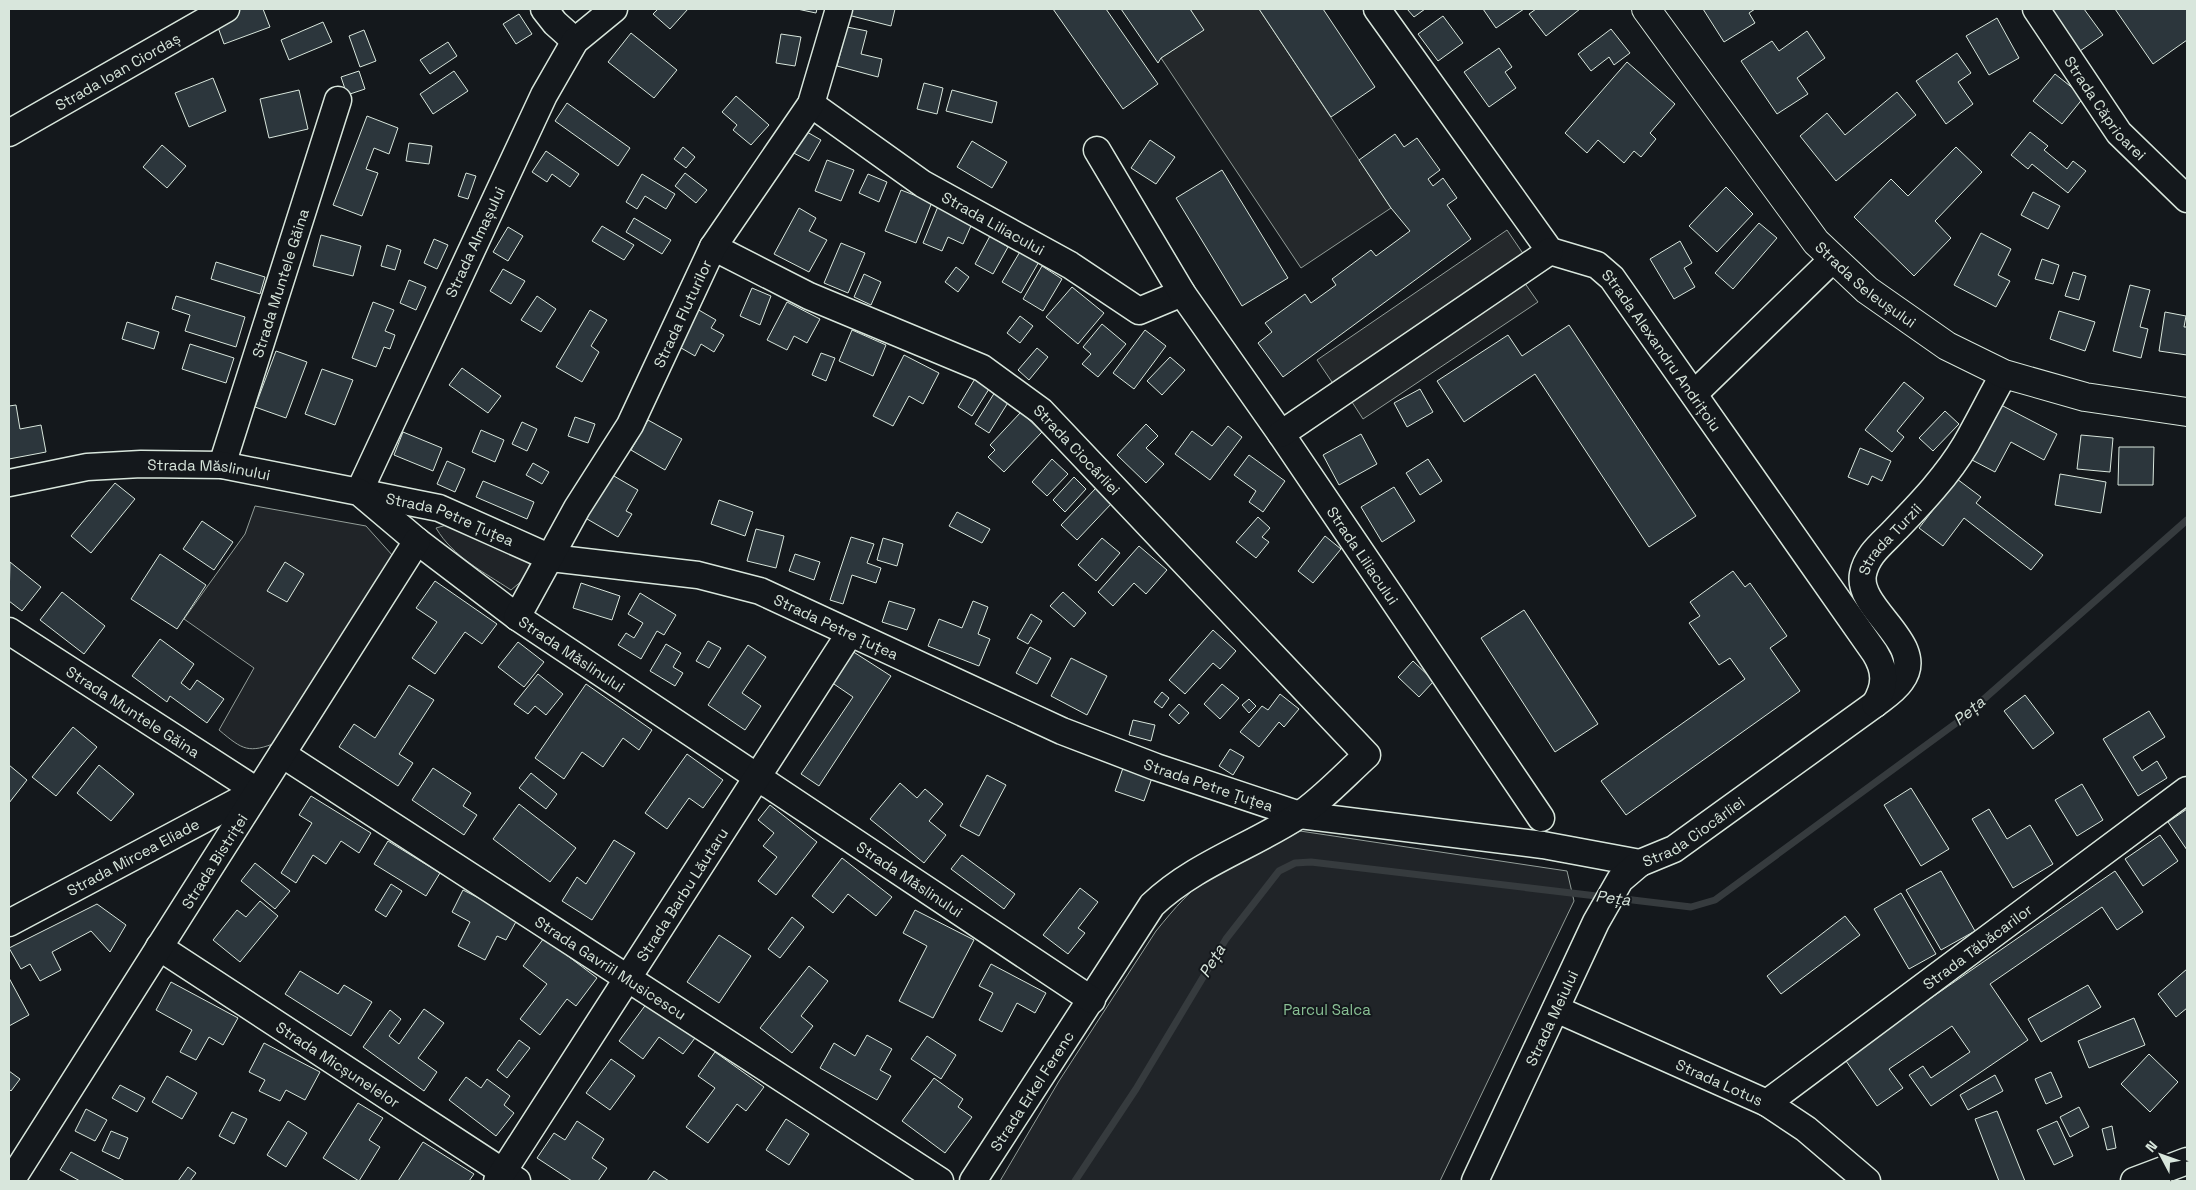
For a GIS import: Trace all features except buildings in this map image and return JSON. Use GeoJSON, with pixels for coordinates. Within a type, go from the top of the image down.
{"type":"FeatureCollection","features":[{"type":"Feature","properties":{"kind":"main road","name":"Strada Seleușului"},"geometry":{"type":"LineString","coordinates":[[1646,9],[1816,242],[1867,290],[1907,320],[1947,346],[2004,374],[2085,397],[2187,412]]}},
{"type":"Feature","properties":{"kind":"street","name":"Strada Ioan Ciordaș"},"geometry":{"type":"LineString","coordinates":[[9,133],[226,9]]}},
{"type":"Feature","properties":{"kind":"street"},"geometry":{"type":"LineString","coordinates":[[544,9],[555,23],[574,41]]}},
{"type":"Feature","properties":{"kind":"street","name":"Strada Almașului"},"geometry":{"type":"LineString","coordinates":[[359,492],[544,96],[574,41],[614,9]]}},
{"type":"Feature","properties":{"kind":"street","name":"Strada Fluturilor"},"geometry":{"type":"LineString","coordinates":[[517,617],[577,508],[630,425],[713,247],[811,104],[839,9]]}},
{"type":"Feature","properties":{"kind":"street"},"geometry":{"type":"LineString","coordinates":[[1281,434],[1550,251],[1377,9]]}},
{"type":"Feature","properties":{"kind":"street","name":"Strada Căprioarei"},"geometry":{"type":"LineString","coordinates":[[2036,9],[2119,133],[2187,199]]}},
{"type":"Feature","properties":{"kind":"street","name":"Strada Muntele Găina"},"geometry":{"type":"LineString","coordinates":[[222,465],[338,100]]}},
{"type":"Feature","properties":{"kind":"street","name":"Strada Liliacului"},"geometry":{"type":"LineString","coordinates":[[811,104],[923,184],[1070,265],[1139,311],[1182,293]]}},
{"type":"Feature","properties":{"kind":"street","name":"Strada Liliacului"},"geometry":{"type":"LineString","coordinates":[[1097,150],[1182,293],[1281,434],[1541,818]]}},
{"type":"Feature","properties":{"kind":"street","name":"Strada Ciocârliei"},"geometry":{"type":"LineString","coordinates":[[713,247],[809,296],[982,368],[1041,412],[1367,755]]}},
{"type":"Feature","properties":{"kind":"street","name":"Strada Alexandru Andrițoiu"},"geometry":{"type":"LineString","coordinates":[[1550,251],[1597,265],[1612,278],[1881,663],[1884,679],[1882,692],[1875,704]]}},
{"type":"Feature","properties":{"kind":"street"},"geometry":{"type":"LineString","coordinates":[[1694,394],[1832,259]]}},
{"type":"Feature","properties":{"kind":"street","name":"Strada Turzii"},"geometry":{"type":"LineString","coordinates":[[1875,704],[1901,681],[1906,672],[1906,664],[1900,640],[1862,588],[1867,562],[1878,547],[1933,490],[1965,446],[2004,374]]}},
{"type":"Feature","properties":{"kind":"street","name":"Strada Măslinului"},"geometry":{"type":"LineString","coordinates":[[9,483],[87,467],[140,464],[222,465],[359,492],[418,541],[517,617],[1092,1000]]}},
{"type":"Feature","properties":{"kind":"street","name":"Strada Petre Țuțea"},"geometry":{"type":"LineString","coordinates":[[359,492],[439,508],[551,558],[698,575],[760,591],[1062,731],[1156,767],[1300,815],[1392,825]]}},
{"type":"Feature","properties":{"kind":"street","name":"Strada Bistriței"},"geometry":{"type":"LineString","coordinates":[[17,1179],[257,791],[418,541]]}},
{"type":"Feature","properties":{"kind":"street","name":"Strada Muntele Găina"},"geometry":{"type":"LineString","coordinates":[[9,630],[257,791]]}},
{"type":"Feature","properties":{"kind":"street","name":"Strada Barbu Lăutaru"},"geometry":{"type":"LineString","coordinates":[[506,1178],[630,978],[850,633]]}},
{"type":"Feature","properties":{"kind":"street","name":"Strada Ciocârliei"},"geometry":{"type":"LineString","coordinates":[[1392,825],[1543,845],[1640,863],[1674,849],[1875,704]]}},
{"type":"Feature","properties":{"kind":"street","name":"Strada Gavriil Musicescu"},"geometry":{"type":"LineString","coordinates":[[282,754],[630,978],[940,1181]]}},
{"type":"Feature","properties":{"kind":"street","name":"Strada Erkel Ferenc"},"geometry":{"type":"LineString","coordinates":[[973,1181],[1152,905],[1168,890],[1194,873],[1300,815],[1367,755]]}},
{"type":"Feature","properties":{"kind":"street","name":"Strada Tăbăcarilor"},"geometry":{"type":"LineString","coordinates":[[1767,1103],[2187,790]]}},
{"type":"Feature","properties":{"kind":"street","name":"Strada Mircea Eliade"},"geometry":{"type":"LineString","coordinates":[[9,923],[257,791]]}},
{"type":"Feature","properties":{"kind":"street","name":"Strada Meiului"},"geometry":{"type":"LineString","coordinates":[[1475,1181],[1596,922],[1620,880],[1640,863]]}},
{"type":"Feature","properties":{"kind":"street","name":"Strada Micșunelelor"},"geometry":{"type":"LineString","coordinates":[[159,948],[506,1178]]}},
{"type":"Feature","properties":{"kind":"street","name":"Strada Lotus"},"geometry":{"type":"LineString","coordinates":[[1556,1009],[1767,1103],[1806,1129],[1867,1181]]}},
{"type":"Feature","properties":{"kind":"street"},"geometry":{"type":"LineString","coordinates":[[2134,1181],[2187,1161]]}},
{"type":"Feature","properties":{"kind":"green space"},"geometry":{"type":"Polygon","coordinates":[[[255,506],[366,526],[393,556],[278,742],[252,749],[240,746],[219,730],[254,668],[184,619],[245,534],[255,506]]]}},
{"type":"Feature","properties":{"kind":"green space"},"geometry":{"type":"Polygon","coordinates":[[[450,524],[530,563],[524,579],[511,590],[460,556],[436,528],[450,524]]]}},
{"type":"Feature","properties":{"kind":"green space","name":"Parcul Salca"},"geometry":{"type":"Polygon","coordinates":[[[1300,831],[1567,871],[1574,901],[1440,1181],[1000,1181],[1059,1081],[1156,931],[1191,891],[1208,878],[1247,855],[1300,831]]]}},
{"type":"Feature","properties":{"kind":"shaded area"},"geometry":{"type":"Polygon","coordinates":[[[1190,9],[1259,9],[1391,208],[1301,268],[1161,58],[1203,30],[1190,9]]]}},
{"type":"Feature","properties":{"kind":"shaded area"},"geometry":{"type":"Polygon","coordinates":[[[1507,230],[1524,255],[1334,385],[1317,360],[1507,230]]]}},
{"type":"Feature","properties":{"kind":"shaded area"},"geometry":{"type":"Polygon","coordinates":[[[1524,282],[1538,302],[1363,419],[1350,399],[1524,282]]]}},
{"type":"Feature","properties":{"kind":"waterway","name":"Peța"},"geometry":{"type":"LineString","coordinates":[[1616,898],[1691,907],[1715,900],[1959,721],[2187,520]]}},
{"type":"Feature","properties":{"kind":"waterway","name":"Peța"},"geometry":{"type":"LineString","coordinates":[[1075,1181],[1136,1089],[1226,939],[1279,871],[1295,863],[1311,862],[1605,897]]}}]}
